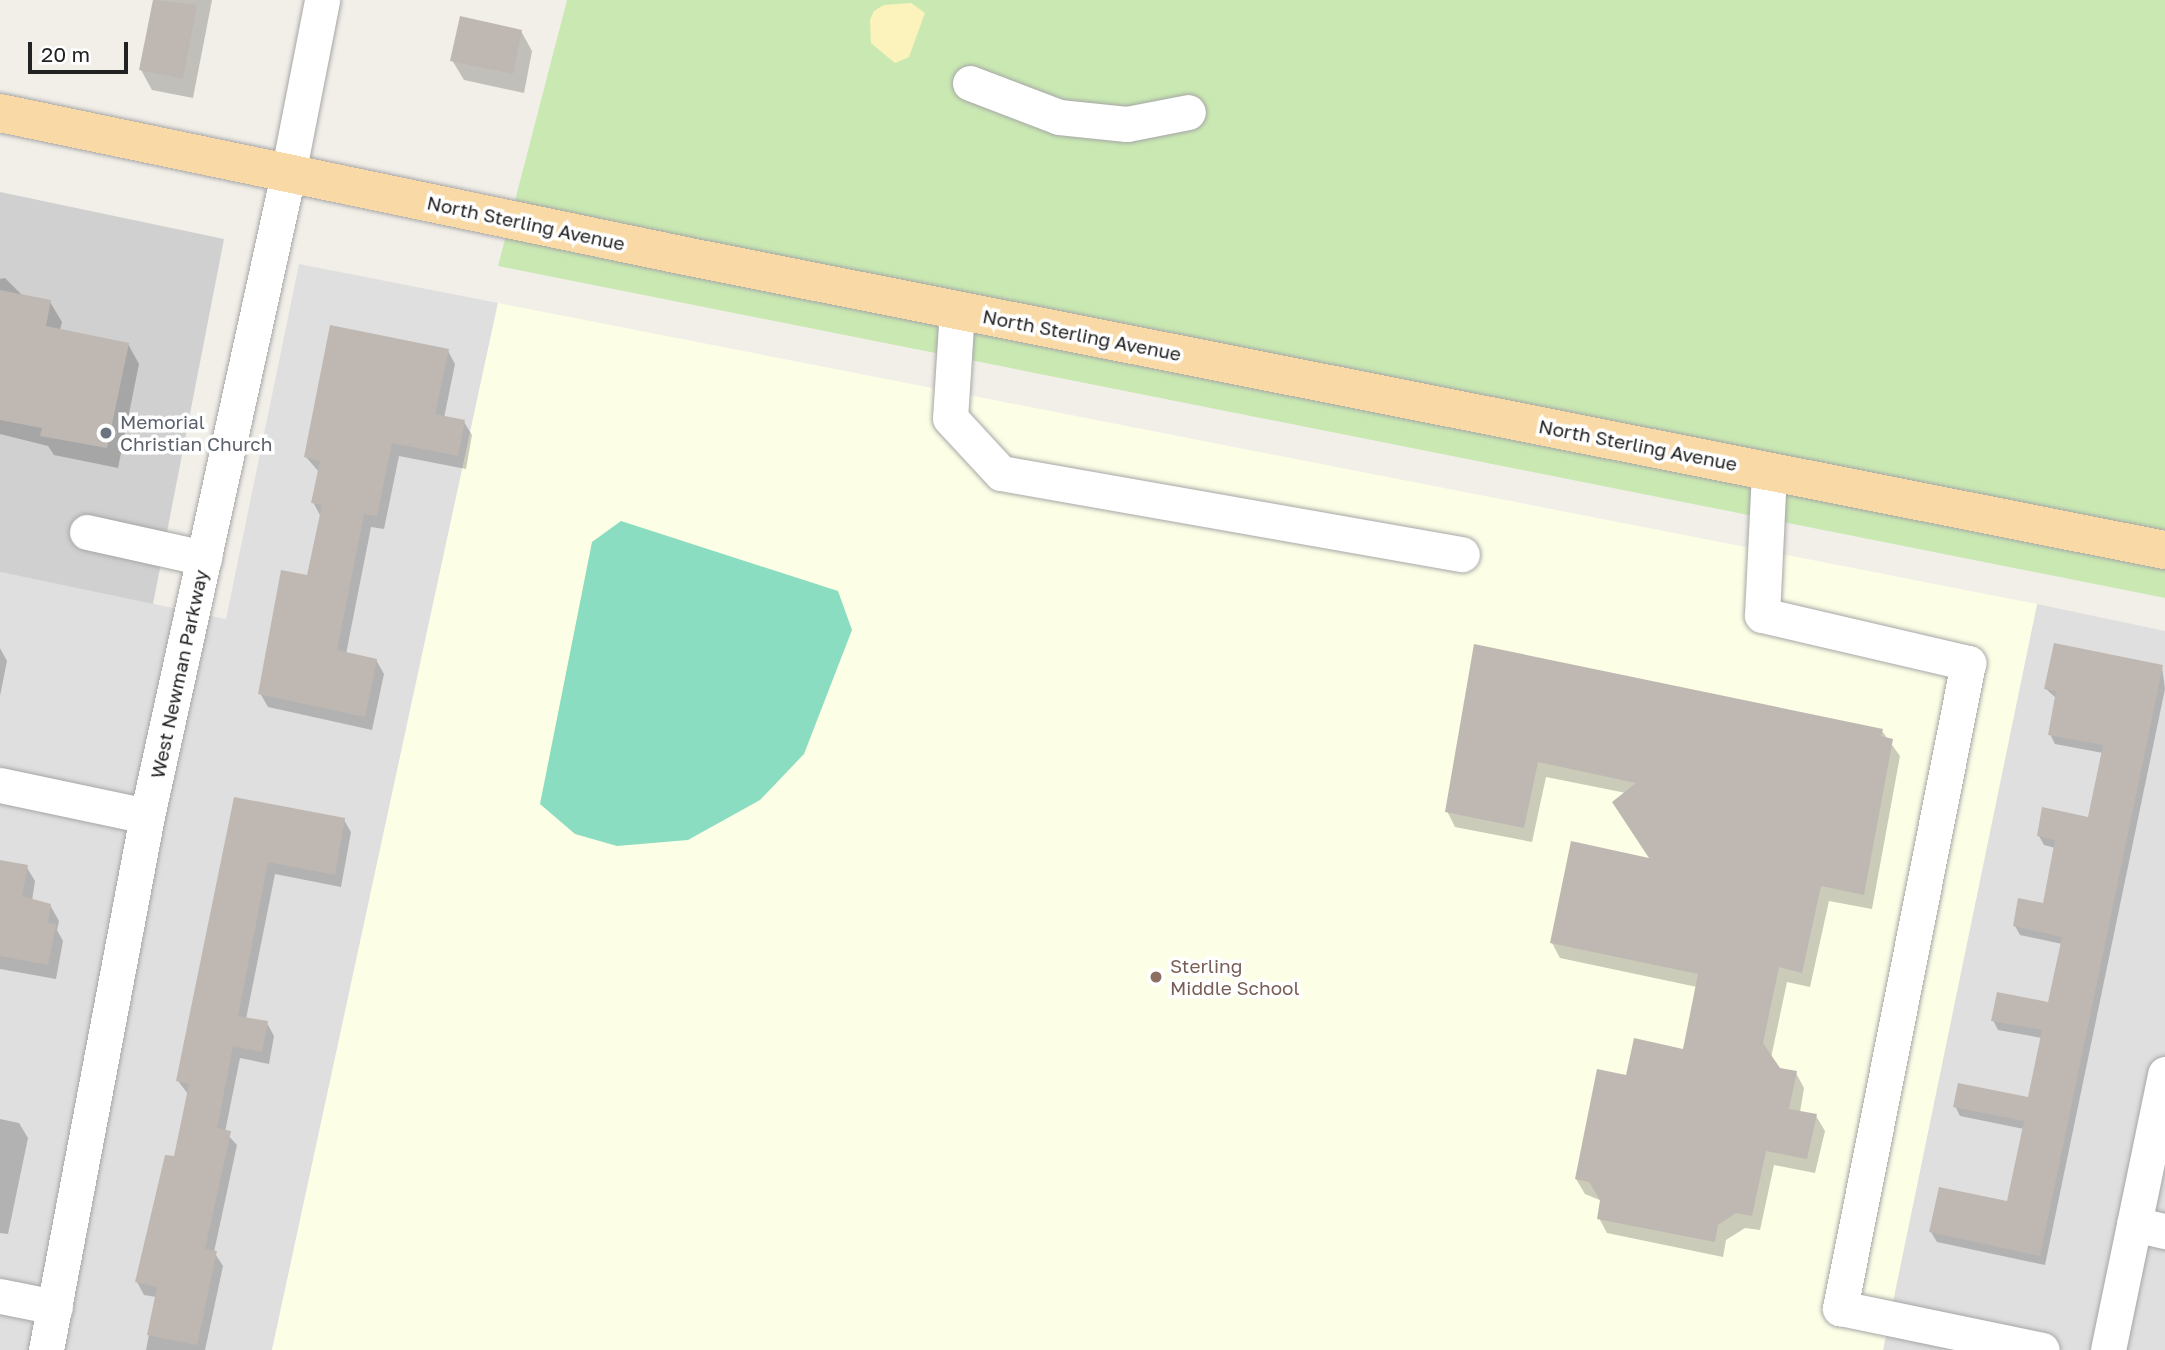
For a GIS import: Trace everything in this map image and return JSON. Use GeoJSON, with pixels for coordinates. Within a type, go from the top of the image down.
{"type":"FeatureCollection","features":[{"type":"Feature","properties":{"kind":"main road","name":"North Sterling Avenue"},"geometry":{"type":"LineString","coordinates":[[0,113],[957,310],[2165,550]]}},
{"type":"Feature","properties":{"kind":"street","name":"West Newman Parkway"},"geometry":{"type":"LineString","coordinates":[[46,1350],[147,816],[288,174],[322,0]]}},
{"type":"Feature","properties":{"kind":"street"},"geometry":{"type":"LineString","coordinates":[[970,83],[1059,117],[1127,124],[1188,112]]}},
{"type":"Feature","properties":{"kind":"street"},"geometry":{"type":"LineString","coordinates":[[957,310],[950,418],[1001,473],[1462,554]]}},
{"type":"Feature","properties":{"kind":"street"},"geometry":{"type":"LineString","coordinates":[[1769,472],[1762,615],[1968,663],[1840,1308],[2042,1350]]}},
{"type":"Feature","properties":{"kind":"street"},"geometry":{"type":"LineString","coordinates":[[86,532],[204,558]]}},
{"type":"Feature","properties":{"kind":"street"},"geometry":{"type":"LineString","coordinates":[[0,785],[147,816]]}},
{"type":"Feature","properties":{"kind":"street"},"geometry":{"type":"LineString","coordinates":[[2108,1350],[2149,1227],[2165,1074]]}},
{"type":"Feature","properties":{"kind":"street"},"geometry":{"type":"LineString","coordinates":[[0,1296],[55,1307]]}},
{"type":"Feature","properties":{"kind":"shaded area"},"geometry":{"type":"Polygon","coordinates":[[[0,192],[224,239],[153,604],[0,572],[0,192]]]}},
{"type":"Feature","properties":{"kind":"shaded area"},"geometry":{"type":"Polygon","coordinates":[[[299,264],[498,303],[272,1350],[0,1350],[0,572],[226,619],[299,264]]]}},
{"type":"Feature","properties":{"kind":"shaded area","name":"Sterling Middle School"},"geometry":{"type":"Polygon","coordinates":[[[498,303],[2037,604],[1883,1350],[272,1350],[498,303]]]}},
{"type":"Feature","properties":{"kind":"shaded area"},"geometry":{"type":"Polygon","coordinates":[[[2037,604],[2165,631],[2165,1350],[1883,1350],[2037,604]]]}},
{"type":"Feature","properties":{"kind":"green space"},"geometry":{"type":"Polygon","coordinates":[[[567,0],[2165,0],[2165,598],[498,266],[567,0]]]}},
{"type":"Feature","properties":{"kind":"green space"},"geometry":{"type":"Polygon","coordinates":[[[621,521],[838,591],[852,630],[804,754],[760,800],[688,840],[617,846],[575,834],[540,804],[592,542],[621,521]]]}},
{"type":"Feature","properties":{"kind":"sand"},"geometry":{"type":"Polygon","coordinates":[[[911,3],[925,13],[909,57],[895,63],[871,43],[870,20],[874,11],[884,5],[911,3]]]}},
{"type":"Feature","properties":{"kind":"building"},"geometry":{"type":"Polygon","coordinates":[[[153,0],[197,5],[183,79],[139,70],[153,0]]]}},
{"type":"Feature","properties":{"kind":"building"},"geometry":{"type":"Polygon","coordinates":[[[460,16],[522,30],[513,74],[450,61],[460,16]]]}},
{"type":"Feature","properties":{"kind":"building"},"geometry":{"type":"Polygon","coordinates":[[[0,290],[51,300],[46,326],[129,343],[107,448],[40,436],[42,428],[0,420],[0,290]]]}},
{"type":"Feature","properties":{"kind":"building"},"geometry":{"type":"Polygon","coordinates":[[[330,325],[449,349],[435,414],[465,420],[458,456],[392,443],[377,516],[364,514],[337,650],[377,659],[365,717],[258,694],[281,570],[307,575],[322,505],[311,503],[320,461],[304,457],[330,325]]]}},
{"type":"Feature","properties":{"kind":"building"},"geometry":{"type":"Polygon","coordinates":[[[2054,643],[2163,665],[2040,1256],[1929,1232],[1939,1187],[2007,1201],[2024,1121],[1953,1107],[1958,1083],[2028,1097],[2042,1030],[1991,1021],[1997,992],[2048,1002],[2062,937],[2013,926],[2018,898],[2043,903],[2055,840],[2037,836],[2042,807],[2088,817],[2103,745],[2048,735],[2056,691],[2044,689],[2054,643]]]}},
{"type":"Feature","properties":{"kind":"building"},"geometry":{"type":"Polygon","coordinates":[[[1474,644],[1883,729],[1881,736],[1893,739],[1864,895],[1821,886],[1802,973],[1779,967],[1763,1043],[1780,1068],[1797,1071],[1789,1109],[1817,1114],[1807,1159],[1766,1151],[1752,1216],[1736,1213],[1718,1225],[1715,1242],[1597,1219],[1600,1200],[1589,1182],[1575,1179],[1597,1069],[1626,1075],[1634,1038],[1683,1049],[1698,974],[1550,943],[1571,841],[1649,858],[1612,802],[1636,783],[1538,762],[1524,828],[1445,812],[1474,644]]]}},
{"type":"Feature","properties":{"kind":"building"},"geometry":{"type":"Polygon","coordinates":[[[234,797],[345,818],[335,875],[268,862],[238,1016],[268,1021],[262,1052],[233,1046],[217,1128],[231,1131],[205,1249],[217,1251],[197,1345],[147,1335],[157,1287],[135,1282],[165,1155],[174,1156],[189,1084],[176,1081],[234,797]]]}},
{"type":"Feature","properties":{"kind":"building"},"geometry":{"type":"Polygon","coordinates":[[[0,860],[28,865],[22,896],[51,904],[48,923],[56,924],[48,965],[0,956],[0,860]]]}},
{"type":"Feature","properties":{"kind":"place","name":"Memorial Christian Church"},"geometry":{"type":"Point","coordinates":[106,433]}},
{"type":"Feature","properties":{"kind":"place","name":"Sterling Middle School"},"geometry":{"type":"Point","coordinates":[1156,977]}}]}
